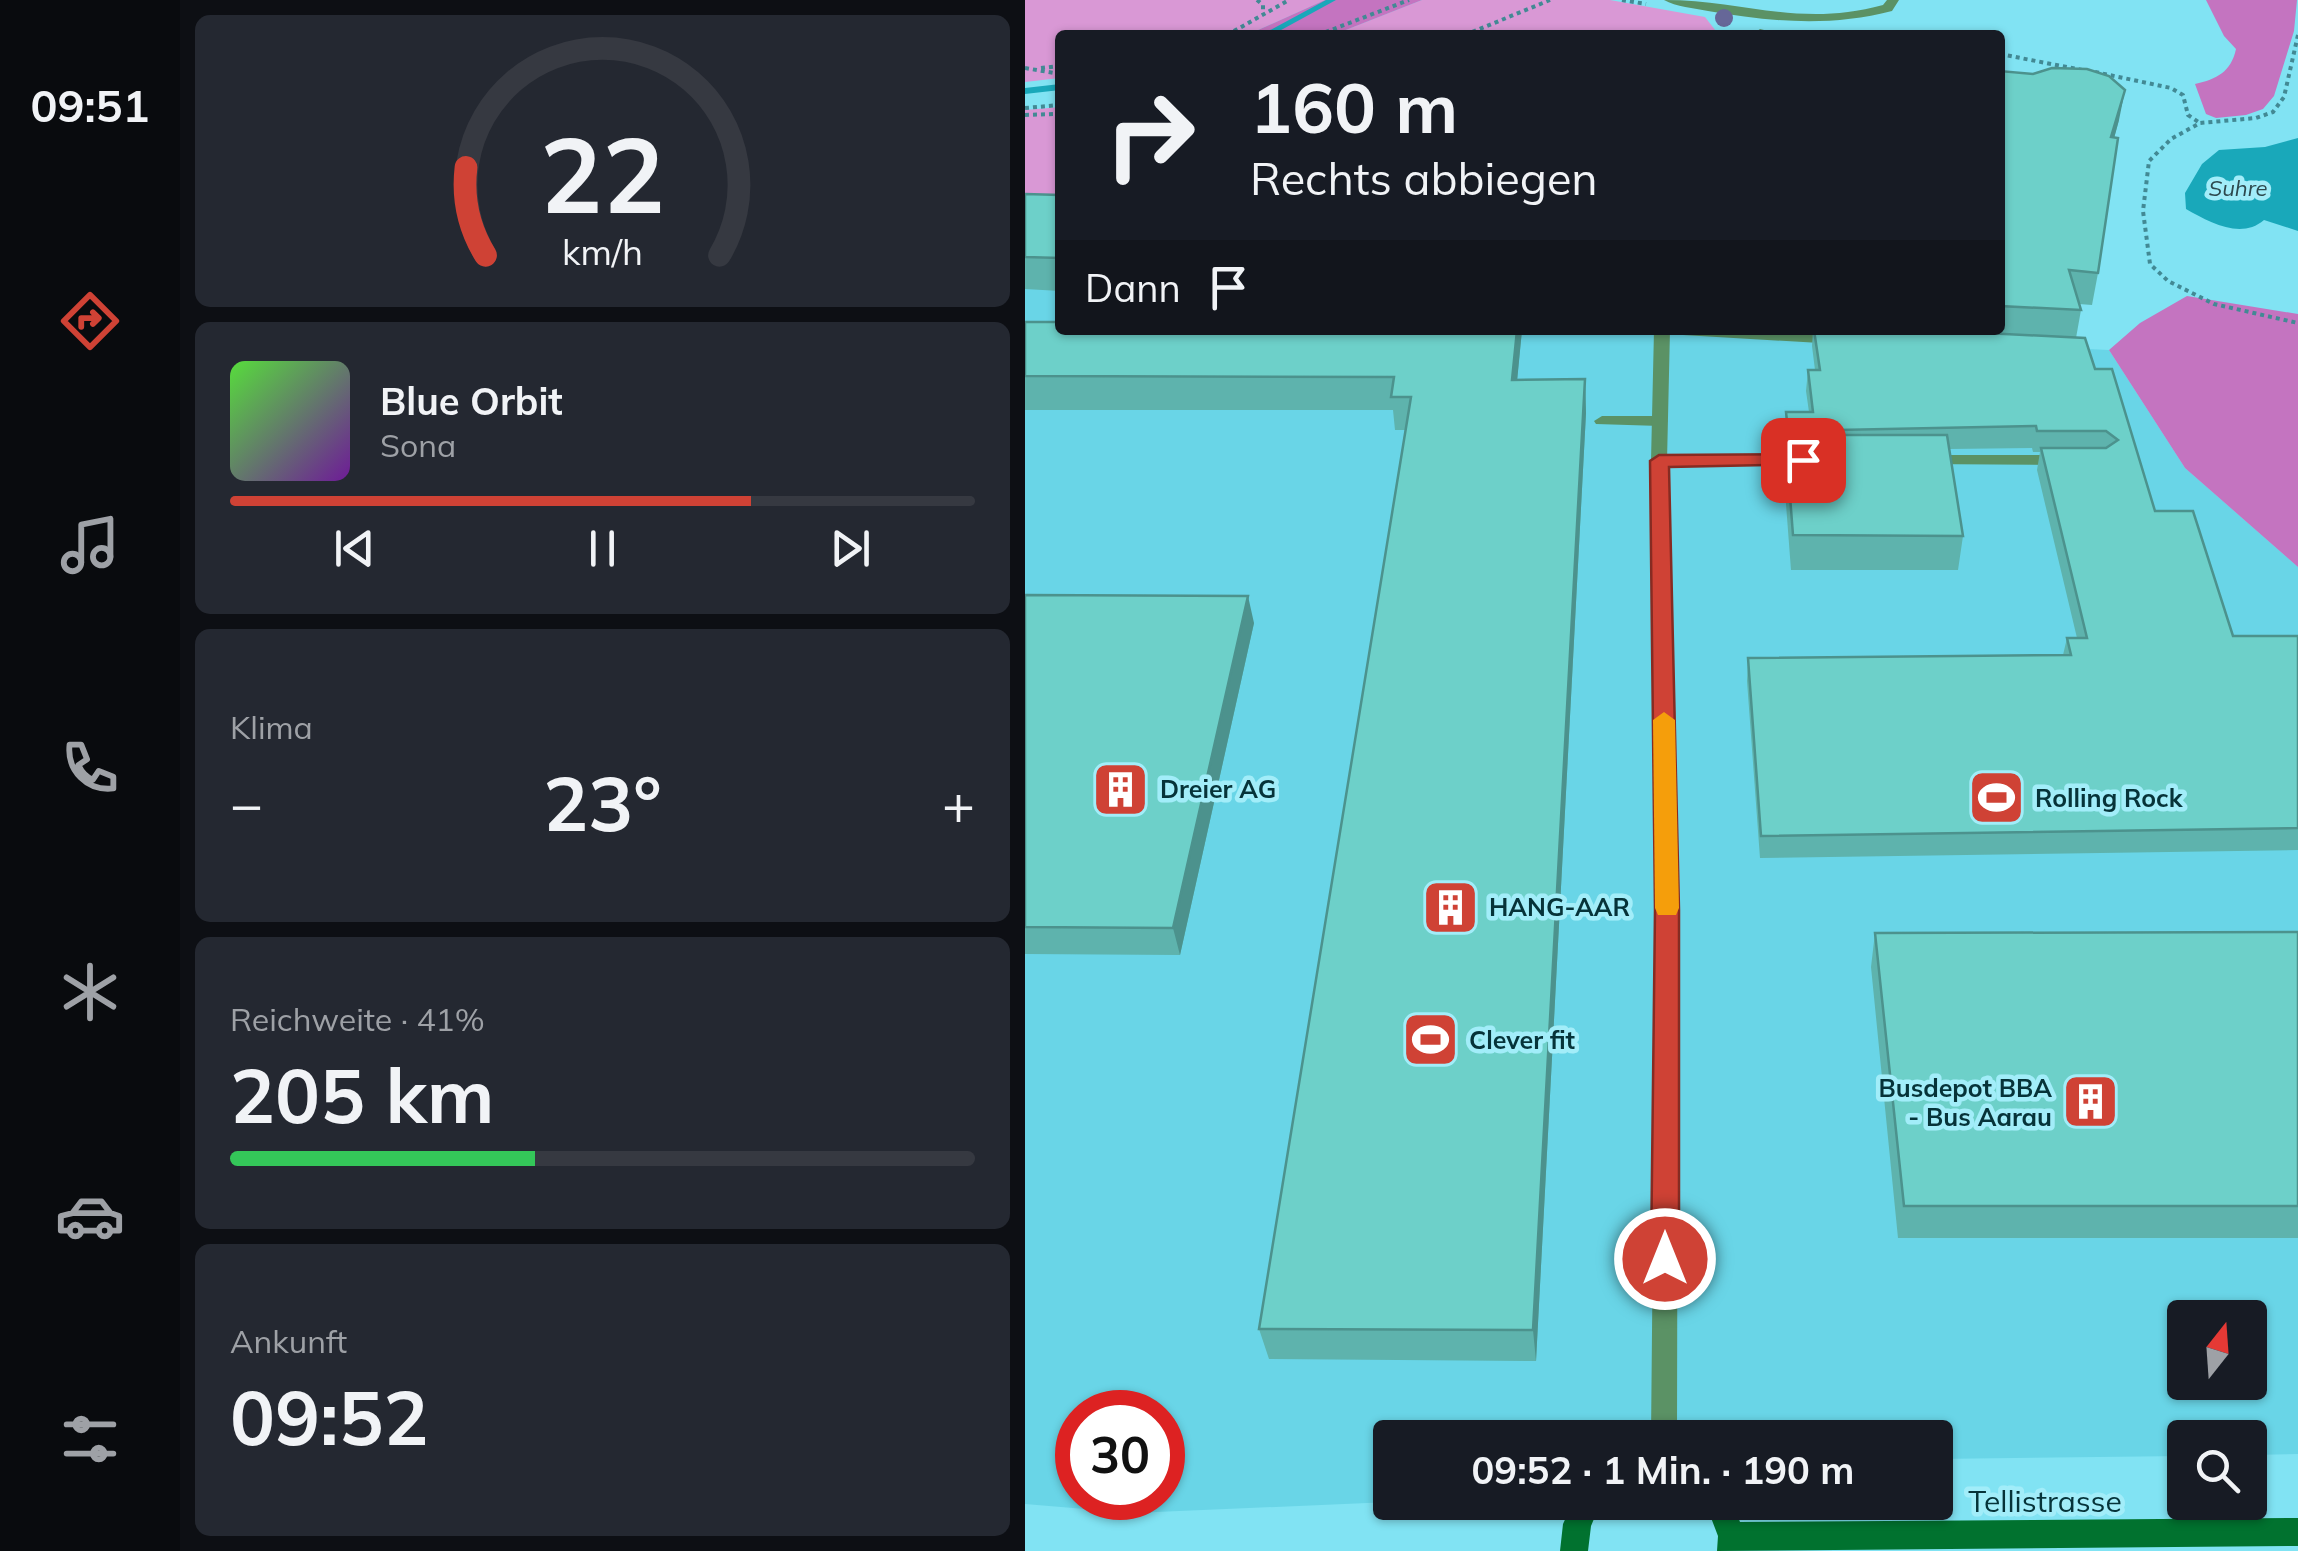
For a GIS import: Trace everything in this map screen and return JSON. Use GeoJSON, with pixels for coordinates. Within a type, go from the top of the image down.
{"type":"FeatureCollection","features":[{"type":"Feature","properties":{"kind":"main road"},"geometry":{"type":"LineString","coordinates":[[1574,1551],[1579,1520]]}},
{"type":"Feature","properties":{"kind":"main road"},"geometry":{"type":"LineString","coordinates":[[1723,1520],[1732,1544]]}},
{"type":"Feature","properties":{"kind":"main road","name":"Tellistrasse"},"geometry":{"type":"LineString","coordinates":[[1732,1544],[2298,1532]]}},
{"type":"Feature","properties":{"kind":"street"},"geometry":{"type":"LineString","coordinates":[[1671,0],[1771,18],[1842,19],[1888,8],[1893,0]]}},
{"type":"Feature","properties":{"kind":"street"},"geometry":{"type":"LineString","coordinates":[[1762,30],[1787,0]]}},
{"type":"Feature","properties":{"kind":"street"},"geometry":{"type":"LineString","coordinates":[[1842,19],[1855,3]]}},
{"type":"Feature","properties":{"kind":"street"},"geometry":{"type":"LineString","coordinates":[[1661,335],[1659,461],[1667,898],[1664,1420]]}},
{"type":"Feature","properties":{"kind":"street"},"geometry":{"type":"LineString","coordinates":[[1768,335],[1854,340]]}},
{"type":"Feature","properties":{"kind":"street"},"geometry":{"type":"LineString","coordinates":[[1602,422],[1660,421]]}},
{"type":"Feature","properties":{"kind":"street"},"geometry":{"type":"LineString","coordinates":[[1659,461],[1825,460]]}},
{"type":"Feature","properties":{"kind":"street"},"geometry":{"type":"LineString","coordinates":[[1904,460],[2083,460]]}},
{"type":"Feature","properties":{"kind":"path"},"geometry":{"type":"LineString","coordinates":[[1257,0],[1263,6],[1263,14]]}},
{"type":"Feature","properties":{"kind":"path"},"geometry":{"type":"LineString","coordinates":[[1236,30],[1289,0]]}},
{"type":"Feature","properties":{"kind":"path"},"geometry":{"type":"LineString","coordinates":[[1331,30],[1409,0]]}},
{"type":"Feature","properties":{"kind":"path"},"geometry":{"type":"LineString","coordinates":[[1477,30],[1550,0]]}},
{"type":"Feature","properties":{"kind":"path"},"geometry":{"type":"LineString","coordinates":[[2298,35],[2284,98],[2273,112],[2255,118],[2200,124],[2171,139],[2149,161],[2143,210],[2151,264],[2189,294],[2214,304],[2298,323]]}},
{"type":"Feature","properties":{"kind":"path"},"geometry":{"type":"LineString","coordinates":[[2005,55],[2171,88],[2183,96],[2188,115],[2200,124]]}},
{"type":"Feature","properties":{"kind":"path"},"geometry":{"type":"LineString","coordinates":[[1026,69],[1055,66]]}},
{"type":"Feature","properties":{"kind":"path"},"geometry":{"type":"LineString","coordinates":[[1026,69],[1055,73]]}},
{"type":"Feature","properties":{"kind":"path"},"geometry":{"type":"LineString","coordinates":[[1025,111],[1055,105]]}},
{"type":"Feature","properties":{"kind":"path"},"geometry":{"type":"LineString","coordinates":[[1045,106],[1053,114]]}},
{"type":"Feature","properties":{"kind":"path"},"geometry":{"type":"LineString","coordinates":[[1025,111],[1053,114]]}},
{"type":"Feature","properties":{"kind":"shaded area"},"geometry":{"type":"Polygon","coordinates":[[[1025,0],[1325,0],[1258,30],[1055,30],[1055,79],[1025,82],[1025,0]]]}},
{"type":"Feature","properties":{"kind":"shaded area"},"geometry":{"type":"Polygon","coordinates":[[[1325,0],[1422,0],[1346,30],[1258,30],[1325,0]]]}},
{"type":"Feature","properties":{"kind":"shaded area"},"geometry":{"type":"Polygon","coordinates":[[[1422,0],[1610,0],[1705,17],[1715,30],[1346,30],[1422,0]]]}},
{"type":"Feature","properties":{"kind":"shaded area"},"geometry":{"type":"Polygon","coordinates":[[[2206,0],[2297,0],[2294,31],[2274,96],[2263,109],[2216,118],[2206,114],[2195,84],[2222,73],[2236,49],[2224,36],[2206,0]]]}},
{"type":"Feature","properties":{"kind":"shaded area"},"geometry":{"type":"Polygon","coordinates":[[[1055,107],[1055,221],[1025,220],[1025,110],[1055,107]]]}},
{"type":"Feature","properties":{"kind":"shaded area"},"geometry":{"type":"Polygon","coordinates":[[[1025,225],[1055,226],[1055,335],[1803,335],[2109,350],[2185,468],[2298,567],[2298,1454],[2267,1455],[2267,1420],[2167,1420],[2167,1456],[1953,1459],[1953,1420],[1373,1420],[1373,1503],[1185,1511],[1185,1390],[1055,1390],[1055,1506],[1025,1504],[1025,225]]]}},
{"type":"Feature","properties":{"kind":"shaded area"},"geometry":{"type":"Polygon","coordinates":[[[2187,296],[2298,314],[2298,567],[2185,468],[2109,350],[2140,323],[2187,296]]]}},
{"type":"Feature","properties":{"kind":"water","name":"Suhre"},"geometry":{"type":"Polygon","coordinates":[[[2298,138],[2298,231],[2264,220],[2255,226],[2235,229],[2186,209],[2185,193],[2202,164],[2219,150],[2265,147],[2298,138]]]}},
{"type":"Feature","properties":{"kind":"building"},"geometry":{"type":"Polygon","coordinates":[[[2052,68],[2087,69],[2109,76],[2125,90],[2111,137],[2118,138],[2098,273],[2069,270],[2081,310],[2005,306],[2005,71],[2033,74],[2052,68]]]}},
{"type":"Feature","properties":{"kind":"building"},"geometry":{"type":"Polygon","coordinates":[[[1025,194],[1055,195],[1055,258],[1025,257],[1025,194]]]}},
{"type":"Feature","properties":{"kind":"building","name":"HANG-AAR"},"geometry":{"type":"Polygon","coordinates":[[[1025,322],[1055,322],[1055,335],[1516,335],[1512,380],[1585,379],[1533,1330],[1259,1329],[1411,397],[1391,397],[1394,377],[1025,376],[1025,322]]]}},
{"type":"Feature","properties":{"kind":"building"},"geometry":{"type":"Polygon","coordinates":[[[2005,334],[2085,338],[2095,369],[2112,369],[2155,511],[2193,511],[2233,636],[2298,636],[2298,828],[1761,836],[1748,658],[2071,655],[2067,638],[2087,638],[2041,448],[2106,448],[2118,440],[2106,431],[2037,431],[2036,426],[1788,431],[1786,412],[1813,412],[1808,370],[1820,370],[1815,335],[2005,334]]]}},
{"type":"Feature","properties":{"kind":"building"},"geometry":{"type":"Polygon","coordinates":[[[1790,435],[1947,435],[1963,536],[1793,535],[1787,457],[1792,457],[1790,435]]]}},
{"type":"Feature","properties":{"kind":"building","name":"Dreier AG"},"geometry":{"type":"Polygon","coordinates":[[[1025,595],[1248,596],[1173,928],[1025,927],[1025,595]]]}},
{"type":"Feature","properties":{"kind":"building","name":"Busdepot BBA - Bus Aarau"},"geometry":{"type":"Polygon","coordinates":[[[2298,932],[2298,1206],[1904,1206],[1875,933],[2298,932]]]}},
{"type":"Feature","properties":{"kind":"waterway"},"geometry":{"type":"LineString","coordinates":[[1275,30],[1332,0]]}},
{"type":"Feature","properties":{"kind":"waterway"},"geometry":{"type":"LineString","coordinates":[[1025,91],[1055,88]]}},
{"type":"Feature","properties":{"kind":"slow traffic"},"geometry":{"type":"LineString","coordinates":[[1664,720],[1667,908]]}},
{"type":"Feature","properties":{"kind":"place","name":"Dreier AG"},"geometry":{"type":"Point","coordinates":[1121,789]}},
{"type":"Feature","properties":{"kind":"place","name":"Rolling Rock"},"geometry":{"type":"Point","coordinates":[1996,798]}},
{"type":"Feature","properties":{"kind":"place","name":"HANG-AAR"},"geometry":{"type":"Point","coordinates":[1450,907]}},
{"type":"Feature","properties":{"kind":"place","name":"Clever fit"},"geometry":{"type":"Point","coordinates":[1430,1040]}},
{"type":"Feature","properties":{"kind":"place","name":"Busdepot BBA - Bus Aarau"},"geometry":{"type":"Point","coordinates":[2091,1102]}},
{"type":"Feature","properties":{"kind":"route"},"geometry":{"type":"LineString","coordinates":[[1665,1259],[1667,910],[1659,461],[1803,460]]}}]}
